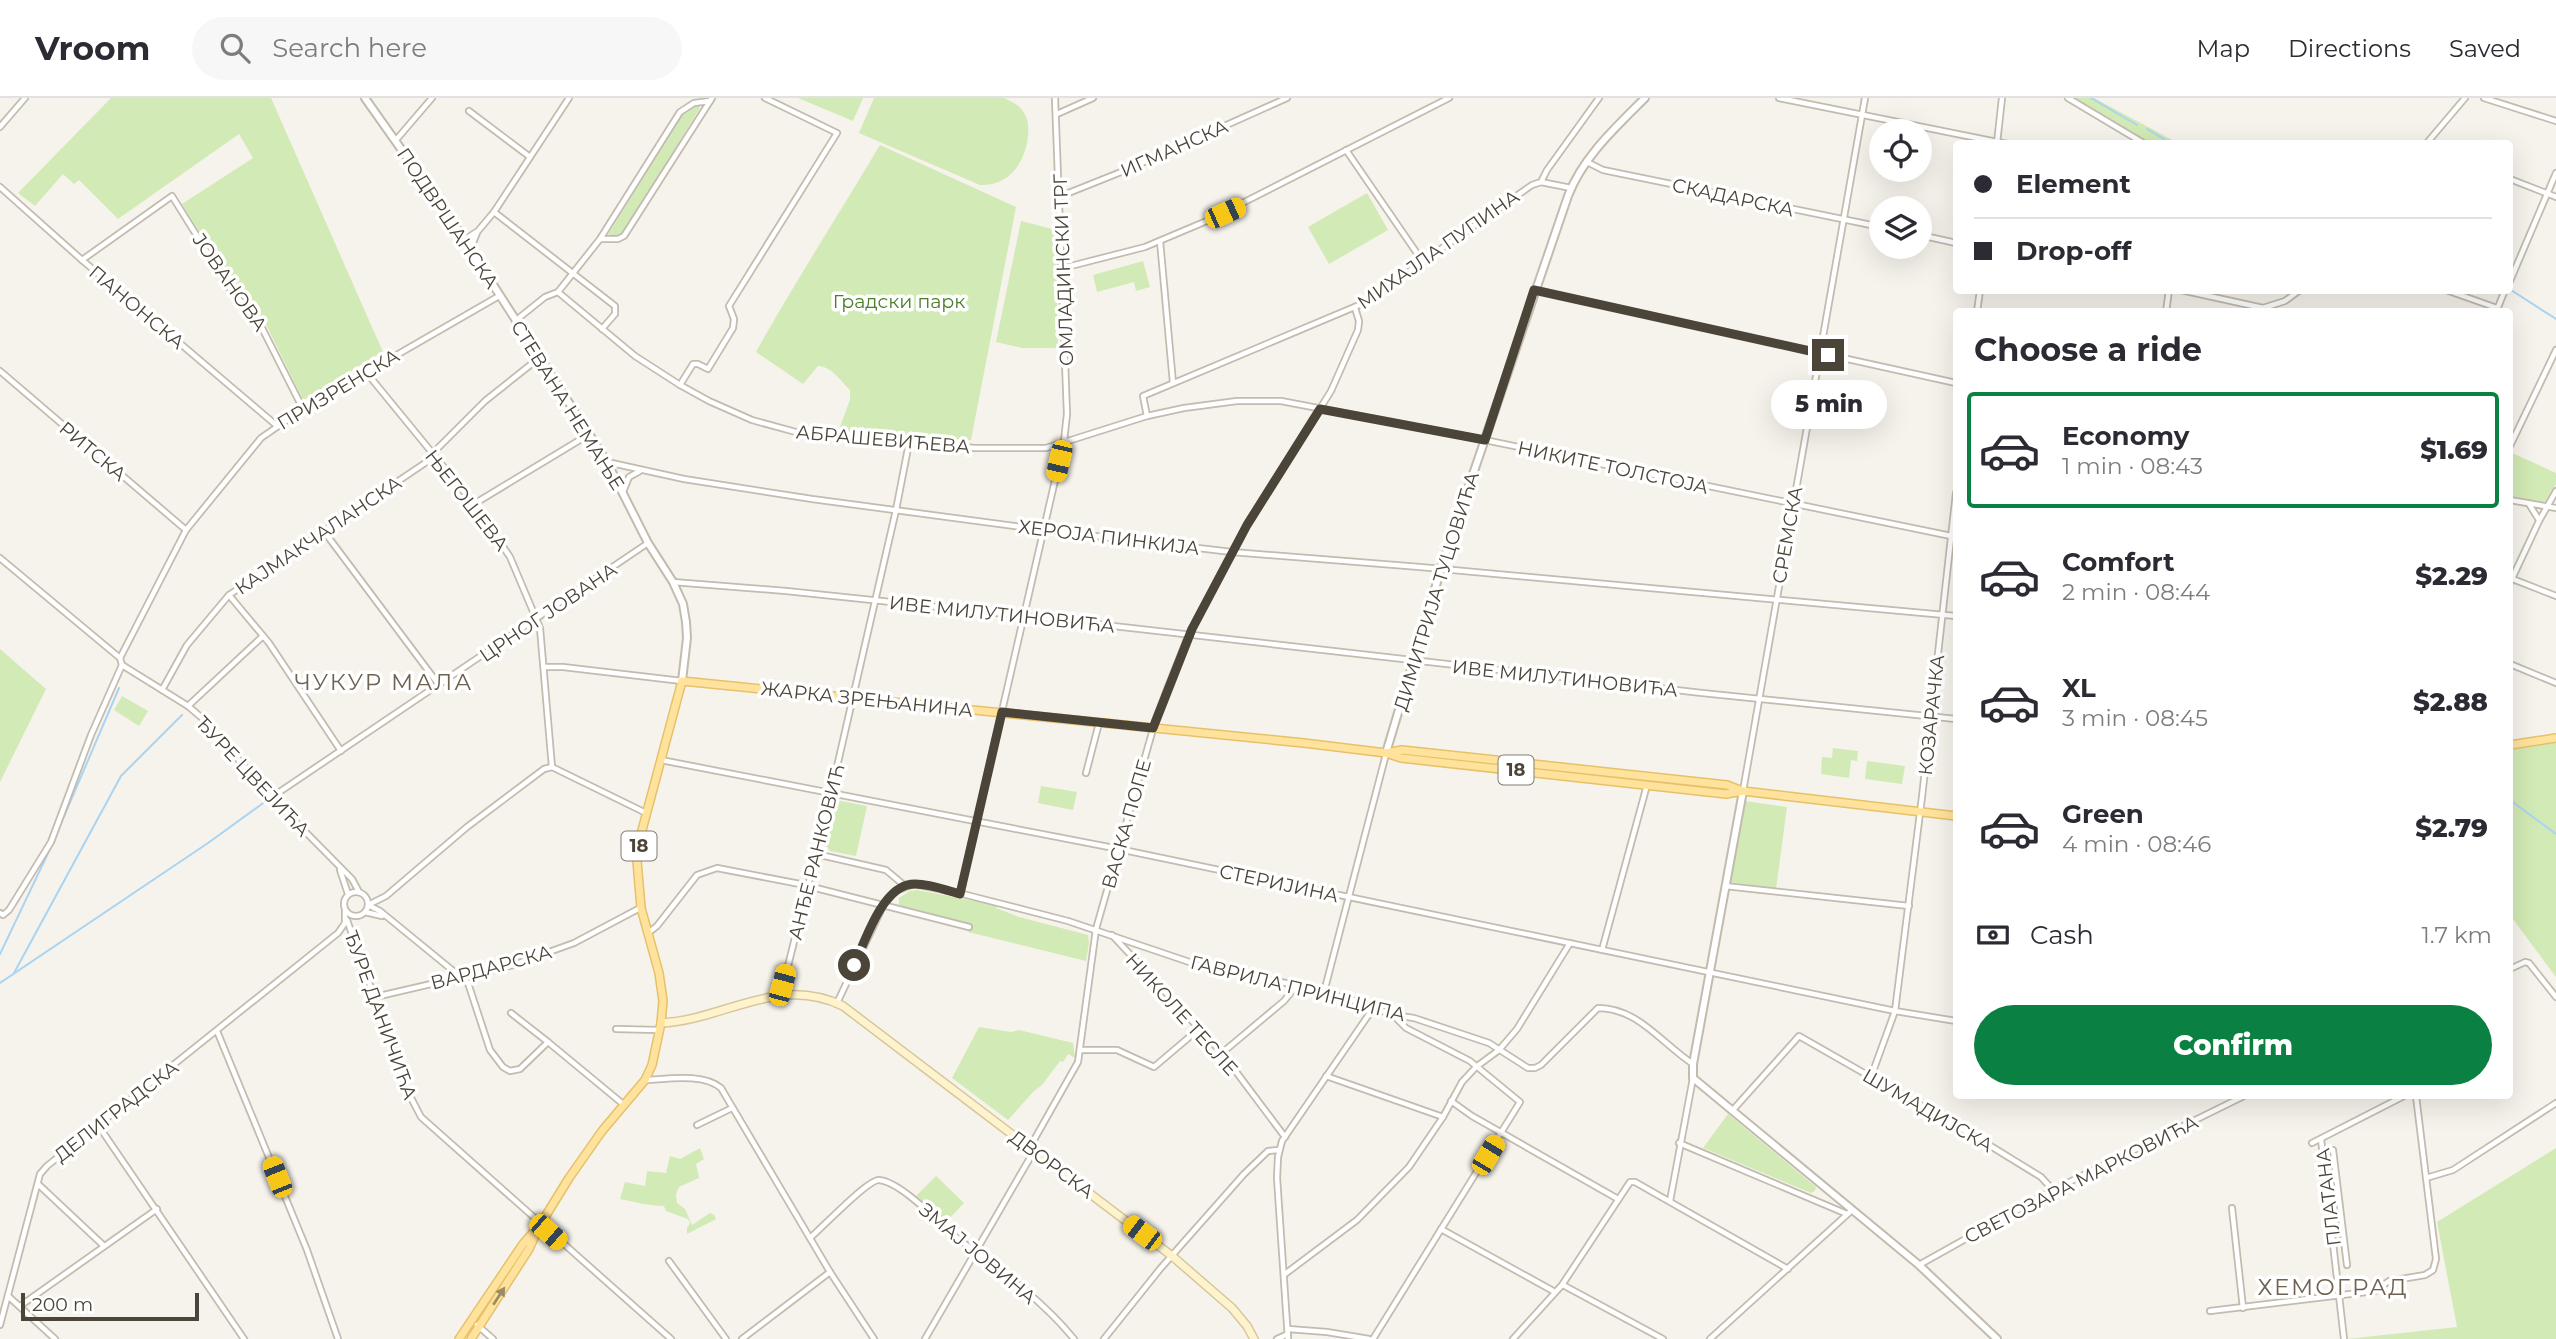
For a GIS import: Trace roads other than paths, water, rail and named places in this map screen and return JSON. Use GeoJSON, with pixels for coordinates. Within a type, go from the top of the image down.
{"type":"FeatureCollection","features":[{"type":"Feature","properties":{"kind":"main road","name":"ЖАРКА ЗРЕЊАНИНА"},"geometry":{"type":"LineString","coordinates":[[682,681],[1099,722],[1726,794],[1743,792],[1953,816]]}},
{"type":"Feature","properties":{"kind":"main road","name":"СТЕВАНА НЕМАЊЕ"},"geometry":{"type":"LineString","coordinates":[[645,1080],[653,1064],[660,1026],[662,988],[641,908],[638,861],[641,834],[682,681]]}},
{"type":"Feature","properties":{"kind":"main road"},"geometry":{"type":"LineString","coordinates":[[2513,744],[2556,738]]}},
{"type":"Feature","properties":{"kind":"main road","name":"ЖАРКА ЗРЕЊАНИНА"},"geometry":{"type":"LineString","coordinates":[[1386,753],[1402,750],[1648,776],[1727,785],[1743,792]]}},
{"type":"Feature","properties":{"kind":"main road"},"geometry":{"type":"LineString","coordinates":[[660,1026],[781,994],[803,994],[837,1003]]}},
{"type":"Feature","properties":{"kind":"main road","name":"ДВОРСКА"},"geometry":{"type":"LineString","coordinates":[[837,1003],[919,1062],[1172,1256],[1232,1308],[1254,1339]]}},
{"type":"Feature","properties":{"kind":"main road","name":"18"},"geometry":{"type":"LineString","coordinates":[[471,1339],[529,1249],[540,1225],[569,1178],[645,1080]]}},
{"type":"Feature","properties":{"kind":"main road","name":"18"},"geometry":{"type":"LineString","coordinates":[[459,1339],[526,1239],[540,1225]]}},
{"type":"Feature","properties":{"kind":"street"},"geometry":{"type":"LineString","coordinates":[[0,127],[25,98]]}},
{"type":"Feature","properties":{"kind":"street","name":"ПОДВРШАНСКА"},"geometry":{"type":"LineString","coordinates":[[365,98],[464,240],[499,296]]}},
{"type":"Feature","properties":{"kind":"street","name":"ПОДВРШАНСКА"},"geometry":{"type":"LineString","coordinates":[[396,140],[432,98]]}},
{"type":"Feature","properties":{"kind":"street"},"geometry":{"type":"LineString","coordinates":[[474,256],[472,245],[478,231],[494,212],[569,98]]}},
{"type":"Feature","properties":{"kind":"street"},"geometry":{"type":"LineString","coordinates":[[680,385],[694,364],[698,363],[708,369],[735,324],[729,306],[838,133],[765,98]]}},
{"type":"Feature","properties":{"kind":"street","name":"ОМЛАДИНСКИ ТРГ"},"geometry":{"type":"LineString","coordinates":[[960,894],[1025,616],[1068,414],[1055,98]]}},
{"type":"Feature","properties":{"kind":"street"},"geometry":{"type":"LineString","coordinates":[[1057,114],[1093,98]]}},
{"type":"Feature","properties":{"kind":"street","name":"ИГМАНСКА"},"geometry":{"type":"LineString","coordinates":[[1061,196],[1287,98]]}},
{"type":"Feature","properties":{"kind":"street"},"geometry":{"type":"LineString","coordinates":[[1063,268],[1160,241],[1241,206],[1450,98]]}},
{"type":"Feature","properties":{"kind":"street","name":"МИХАЈЛА ПУПИНА"},"geometry":{"type":"LineString","coordinates":[[1147,416],[1143,396],[1355,307],[1532,185],[1543,182],[1546,170],[1599,98]]}},
{"type":"Feature","properties":{"kind":"street","name":"ДИМИТРИЈА ТУЦОВИЋА"},"geometry":{"type":"LineString","coordinates":[[1324,992],[1386,753],[1441,569],[1534,290],[1571,188],[1587,162],[1644,98]]}},
{"type":"Feature","properties":{"kind":"street"},"geometry":{"type":"LineString","coordinates":[[1779,98],[1987,140]]}},
{"type":"Feature","properties":{"kind":"street","name":"СРЕМСКА"},"geometry":{"type":"LineString","coordinates":[[1693,1078],[1709,972],[1865,98]]}},
{"type":"Feature","properties":{"kind":"street"},"geometry":{"type":"LineString","coordinates":[[1997,140],[2002,98]]}},
{"type":"Feature","properties":{"kind":"street"},"geometry":{"type":"LineString","coordinates":[[2068,98],[2138,140]]}},
{"type":"Feature","properties":{"kind":"street"},"geometry":{"type":"LineString","coordinates":[[2429,140],[2465,98]]}},
{"type":"Feature","properties":{"kind":"street"},"geometry":{"type":"LineString","coordinates":[[2484,98],[2556,121]]}},
{"type":"Feature","properties":{"kind":"street"},"geometry":{"type":"LineString","coordinates":[[515,321],[545,297],[558,292],[600,239],[680,112],[694,103],[711,100]]}},
{"type":"Feature","properties":{"kind":"street"},"geometry":{"type":"LineString","coordinates":[[600,239],[618,239],[624,236],[711,100]]}},
{"type":"Feature","properties":{"kind":"street"},"geometry":{"type":"LineString","coordinates":[[469,111],[530,157]]}},
{"type":"Feature","properties":{"kind":"street"},"geometry":{"type":"LineString","coordinates":[[1346,150],[1423,262]]}},
{"type":"Feature","properties":{"kind":"street","name":"СКАДАРСКА"},"geometry":{"type":"LineString","coordinates":[[1587,162],[1603,170],[1869,224]]}},
{"type":"Feature","properties":{"kind":"street"},"geometry":{"type":"LineString","coordinates":[[2513,274],[2556,173]]}},
{"type":"Feature","properties":{"kind":"street"},"geometry":{"type":"LineString","coordinates":[[2513,180],[2556,197]]}},
{"type":"Feature","properties":{"kind":"street"},"geometry":{"type":"LineString","coordinates":[[1543,182],[1571,188]]}},
{"type":"Feature","properties":{"kind":"street","name":"ПАНОНСКА"},"geometry":{"type":"LineString","coordinates":[[0,187],[276,425]]}},
{"type":"Feature","properties":{"kind":"street","name":"ЈОВАНОВА"},"geometry":{"type":"LineString","coordinates":[[82,260],[172,196],[233,292],[257,318],[303,408]]}},
{"type":"Feature","properties":{"kind":"street"},"geometry":{"type":"LineString","coordinates":[[494,212],[615,306],[615,314],[601,329]]}},
{"type":"Feature","properties":{"kind":"street"},"geometry":{"type":"LineString","coordinates":[[464,240],[478,231]]}},
{"type":"Feature","properties":{"kind":"street"},"geometry":{"type":"LineString","coordinates":[[1932,238],[1953,242]]}},
{"type":"Feature","properties":{"kind":"street"},"geometry":{"type":"LineString","coordinates":[[1160,241],[1173,383]]}},
{"type":"Feature","properties":{"kind":"street"},"geometry":{"type":"LineString","coordinates":[[1534,290],[1953,382]]}},
{"type":"Feature","properties":{"kind":"street","name":"АБРАШЕВИЋЕВА"},"geometry":{"type":"LineString","coordinates":[[558,292],[635,356],[680,385],[740,415],[790,431],[816,436],[1018,449],[1046,448],[1064,441]]}},
{"type":"Feature","properties":{"kind":"street"},"geometry":{"type":"LineString","coordinates":[[2197,294],[2255,308]]}},
{"type":"Feature","properties":{"kind":"street"},"geometry":{"type":"LineString","coordinates":[[2276,308],[2295,294]]}},
{"type":"Feature","properties":{"kind":"street"},"geometry":{"type":"LineString","coordinates":[[2456,294],[2492,308]]}},
{"type":"Feature","properties":{"kind":"street","name":"ПРИЗРЕНСКА"},"geometry":{"type":"LineString","coordinates":[[120,658],[186,530],[250,449],[276,425],[303,408],[499,296]]}},
{"type":"Feature","properties":{"kind":"street","name":"СТЕВАНА НЕМАЊЕ"},"geometry":{"type":"LineString","coordinates":[[499,296],[607,461],[648,543],[673,582],[686,622],[682,681]]}},
{"type":"Feature","properties":{"kind":"street","name":"ВАСКА ПОПЕ"},"geometry":{"type":"LineString","coordinates":[[925,1339],[977,1252],[1073,1074],[1080,1050],[1096,929],[1153,728],[1189,634],[1247,525],[1320,409],[1358,330],[1359,321],[1355,307]]}},
{"type":"Feature","properties":{"kind":"street"},"geometry":{"type":"LineString","coordinates":[[2513,440],[2556,350]]}},
{"type":"Feature","properties":{"kind":"street","name":"КАЈМАКЧАЛАНСКА"},"geometry":{"type":"LineString","coordinates":[[162,690],[187,645],[229,596],[433,455],[485,401],[539,358]]}},
{"type":"Feature","properties":{"kind":"street","name":"РИТСКА"},"geometry":{"type":"LineString","coordinates":[[0,371],[186,530]]}},
{"type":"Feature","properties":{"kind":"street","name":"ЊЕГОШЕВА"},"geometry":{"type":"LineString","coordinates":[[366,372],[474,504],[510,556],[538,619],[552,767]]}},
{"type":"Feature","properties":{"kind":"street","name":"НИКИТЕ ТОЛСТОЈА"},"geometry":{"type":"LineString","coordinates":[[1064,441],[1184,408],[1257,400],[1281,401],[1485,440],[1953,537]]}},
{"type":"Feature","properties":{"kind":"street"},"geometry":{"type":"LineString","coordinates":[[474,504],[589,435]]}},
{"type":"Feature","properties":{"kind":"street","name":"АНЂЕ РАНКОВИЋ"},"geometry":{"type":"LineString","coordinates":[[781,994],[831,792],[909,443]]}},
{"type":"Feature","properties":{"kind":"street","name":"ХЕРОЈА ПИНКИЈА"},"geometry":{"type":"LineString","coordinates":[[607,461],[641,470],[896,510],[1232,552],[1953,616]]}},
{"type":"Feature","properties":{"kind":"street"},"geometry":{"type":"LineString","coordinates":[[623,492],[629,477],[641,470]]}},
{"type":"Feature","properties":{"kind":"street"},"geometry":{"type":"LineString","coordinates":[[2513,574],[2556,491]]}},
{"type":"Feature","properties":{"kind":"street"},"geometry":{"type":"LineString","coordinates":[[2513,500],[2556,508]]}},
{"type":"Feature","properties":{"kind":"street"},"geometry":{"type":"LineString","coordinates":[[2528,503],[2539,521]]}},
{"type":"Feature","properties":{"kind":"street"},"geometry":{"type":"LineString","coordinates":[[323,530],[439,685]]}},
{"type":"Feature","properties":{"kind":"street","name":"ЦРНОГ ЈОВАНА"},"geometry":{"type":"LineString","coordinates":[[272,798],[648,543]]}},
{"type":"Feature","properties":{"kind":"street","name":"КОЗАРАЧКА"},"geometry":{"type":"LineString","coordinates":[[1895,1011],[1921,812],[1942,615],[1953,544]]}},
{"type":"Feature","properties":{"kind":"street"},"geometry":{"type":"LineString","coordinates":[[0,558],[120,658],[122,665],[91,735],[51,842],[9,910],[3,915],[0,913]]}},
{"type":"Feature","properties":{"kind":"street"},"geometry":{"type":"LineString","coordinates":[[2513,581],[2556,596]]}},
{"type":"Feature","properties":{"kind":"street","name":"ИВЕ МИЛУТИНОВИЋА"},"geometry":{"type":"LineString","coordinates":[[673,582],[1025,616],[1953,719]]}},
{"type":"Feature","properties":{"kind":"street"},"geometry":{"type":"LineString","coordinates":[[229,596],[263,636],[341,751]]}},
{"type":"Feature","properties":{"kind":"street"},"geometry":{"type":"LineString","coordinates":[[188,706],[263,636]]}},
{"type":"Feature","properties":{"kind":"street","name":"ЂУРЕ ЦВЕЈИЋА"},"geometry":{"type":"LineString","coordinates":[[122,665],[188,706],[202,718],[272,798],[352,879],[359,892]]}},
{"type":"Feature","properties":{"kind":"street"},"geometry":{"type":"LineString","coordinates":[[2513,665],[2556,683]]}},
{"type":"Feature","properties":{"kind":"street"},"geometry":{"type":"LineString","coordinates":[[544,667],[682,681]]}},
{"type":"Feature","properties":{"kind":"street"},"geometry":{"type":"LineString","coordinates":[[1086,773],[1099,722]]}},
{"type":"Feature","properties":{"kind":"street","name":"СТЕРИЈИНА"},"geometry":{"type":"LineString","coordinates":[[661,760],[1120,849],[1895,1011],[1953,1021]]}},
{"type":"Feature","properties":{"kind":"street"},"geometry":{"type":"LineString","coordinates":[[368,905],[384,898],[467,827],[544,769],[552,767],[647,813]]}},
{"type":"Feature","properties":{"kind":"street"},"geometry":{"type":"LineString","coordinates":[[1602,950],[1647,784]]}},
{"type":"Feature","properties":{"kind":"street"},"geometry":{"type":"LineString","coordinates":[[816,854],[886,870],[905,886],[895,891],[883,906],[837,1003]]}},
{"type":"Feature","properties":{"kind":"street"},"geometry":{"type":"LineString","coordinates":[[648,933],[657,926],[697,874],[718,867],[808,886],[969,927]]}},
{"type":"Feature","properties":{"kind":"street","name":"ЂУРЕ ЦВЕЈИЋА"},"geometry":{"type":"LineString","coordinates":[[340,869],[348,894]]}},
{"type":"Feature","properties":{"kind":"street","name":"ГАВРИЛА ПРИНЦИПА"},"geometry":{"type":"LineString","coordinates":[[905,886],[914,884],[960,894],[1096,929],[1213,970],[1324,992],[1474,1038],[1528,1068],[1535,1068],[1598,1008],[1624,1012],[1642,1021],[1693,1064]]}},
{"type":"Feature","properties":{"kind":"street"},"geometry":{"type":"LineString","coordinates":[[1725,886],[1909,905]]}},
{"type":"Feature","properties":{"kind":"street"},"geometry":{"type":"LineString","coordinates":[[384,898],[366,896],[359,892],[348,894],[343,902],[345,911],[351,916],[365,912],[385,916]]}},
{"type":"Feature","properties":{"kind":"street"},"geometry":{"type":"LineString","coordinates":[[365,912],[368,905],[366,896]]}},
{"type":"Feature","properties":{"kind":"street"},"geometry":{"type":"LineString","coordinates":[[384,898],[385,916]]}},
{"type":"Feature","properties":{"kind":"street"},"geometry":{"type":"LineString","coordinates":[[368,905],[375,907],[470,986],[489,1050],[503,1067],[514,1071],[520,1069],[548,1042]]}},
{"type":"Feature","properties":{"kind":"street","name":"ВАРДАРСКА"},"geometry":{"type":"LineString","coordinates":[[375,997],[513,965],[559,948],[641,908]]}},
{"type":"Feature","properties":{"kind":"street","name":"ЂУРЕ ДАНИЧИЋА"},"geometry":{"type":"LineString","coordinates":[[345,911],[417,1113],[441,1138],[671,1339]]}},
{"type":"Feature","properties":{"kind":"street"},"geometry":{"type":"LineString","coordinates":[[338,933],[350,930],[357,916]]}},
{"type":"Feature","properties":{"kind":"street"},"geometry":{"type":"LineString","coordinates":[[338,933],[346,918]]}},
{"type":"Feature","properties":{"kind":"street","name":"ДЕЛИГРАДСКА"},"geometry":{"type":"LineString","coordinates":[[0,1325],[40,1174],[338,933]]}},
{"type":"Feature","properties":{"kind":"street","name":"НИКОЛЕ ТЕСЛЕ"},"geometry":{"type":"LineString","coordinates":[[1111,935],[1222,1053],[1285,1137]]}},
{"type":"Feature","properties":{"kind":"street"},"geometry":{"type":"LineString","coordinates":[[1285,1274],[1336,1236],[1392,1186],[1409,1167],[1443,1117],[1462,1082],[1476,1067],[1499,1050],[1517,1029],[1570,943]]}},
{"type":"Feature","properties":{"kind":"street"},"geometry":{"type":"LineString","coordinates":[[2513,968],[2528,962],[2556,996]]}},
{"type":"Feature","properties":{"kind":"street"},"geometry":{"type":"LineString","coordinates":[[1222,1053],[1284,1001],[1297,985]]}},
{"type":"Feature","properties":{"kind":"street"},"geometry":{"type":"LineString","coordinates":[[1288,1334],[1277,1178],[1279,1150],[1285,1137],[1374,1007]]}},
{"type":"Feature","properties":{"kind":"street"},"geometry":{"type":"LineString","coordinates":[[1871,1077],[1895,1011]]}},
{"type":"Feature","properties":{"kind":"street"},"geometry":{"type":"LineString","coordinates":[[512,1013],[624,1104]]}},
{"type":"Feature","properties":{"kind":"street"},"geometry":{"type":"LineString","coordinates":[[1277,1339],[1288,1334],[1327,1332],[1371,1339],[1520,1102],[1466,1059],[1406,1028],[1393,1015]]}},
{"type":"Feature","properties":{"kind":"street"},"geometry":{"type":"LineString","coordinates":[[616,1029],[660,1026]]}},
{"type":"Feature","properties":{"kind":"street"},"geometry":{"type":"LineString","coordinates":[[1080,1050],[1117,1050],[1154,1067],[1200,1028]]}},
{"type":"Feature","properties":{"kind":"street"},"geometry":{"type":"LineString","coordinates":[[217,1031],[307,1250],[338,1339]]}},
{"type":"Feature","properties":{"kind":"street","name":"ШУМАДИЈСКА"},"geometry":{"type":"LineString","coordinates":[[1732,1111],[1799,1036],[2041,1177],[2053,1190]]}},
{"type":"Feature","properties":{"kind":"street"},"geometry":{"type":"LineString","coordinates":[[1326,1076],[1443,1117]]}},
{"type":"Feature","properties":{"kind":"street"},"geometry":{"type":"LineString","coordinates":[[1670,1201],[1693,1078],[1825,1186],[1850,1211],[1919,1265],[1997,1339]]}},
{"type":"Feature","properties":{"kind":"street"},"geometry":{"type":"LineString","coordinates":[[645,1080],[704,1080],[714,1082],[721,1088],[830,1272],[874,1339]]}},
{"type":"Feature","properties":{"kind":"street","name":"СВЕТОЗАРА МАРКОВИЋА"},"geometry":{"type":"LineString","coordinates":[[1919,1265],[2053,1190],[2238,1099]]}},
{"type":"Feature","properties":{"kind":"street"},"geometry":{"type":"LineString","coordinates":[[2312,1143],[2398,1099]]}},
{"type":"Feature","properties":{"kind":"street"},"geometry":{"type":"LineString","coordinates":[[2210,1311],[2375,1292],[2389,1281],[2426,1275],[2435,1267],[2416,1099]]}},
{"type":"Feature","properties":{"kind":"street"},"geometry":{"type":"LineString","coordinates":[[1451,1101],[1472,1116],[1618,1199]]}},
{"type":"Feature","properties":{"kind":"street"},"geometry":{"type":"LineString","coordinates":[[2426,1178],[2453,1170],[2556,1103]]}},
{"type":"Feature","properties":{"kind":"street"},"geometry":{"type":"LineString","coordinates":[[697,1125],[732,1108]]}},
{"type":"Feature","properties":{"kind":"street"},"geometry":{"type":"LineString","coordinates":[[98,1125],[244,1339]]}},
{"type":"Feature","properties":{"kind":"street","name":"ПЛАТАНА"},"geometry":{"type":"LineString","coordinates":[[2321,1139],[2344,1339]]}},
{"type":"Feature","properties":{"kind":"street"},"geometry":{"type":"LineString","coordinates":[[1679,1143],[1850,1211]]}},
{"type":"Feature","properties":{"kind":"street"},"geometry":{"type":"LineString","coordinates":[[1104,1339],[1251,1166],[1268,1151],[1279,1150]]}},
{"type":"Feature","properties":{"kind":"street"},"geometry":{"type":"LineString","coordinates":[[2333,1150],[2347,1265]]}},
{"type":"Feature","properties":{"kind":"street","name":"ЗМАЈ ЈОВИНА"},"geometry":{"type":"LineString","coordinates":[[810,1238],[873,1181],[881,1181],[910,1197],[1034,1299],[1074,1339]]}},
{"type":"Feature","properties":{"kind":"street"},"geometry":{"type":"LineString","coordinates":[[1513,1339],[1562,1285],[1626,1185],[1633,1181],[1788,1269]]}},
{"type":"Feature","properties":{"kind":"street"},"geometry":{"type":"LineString","coordinates":[[38,1184],[104,1246]]}},
{"type":"Feature","properties":{"kind":"street"},"geometry":{"type":"LineString","coordinates":[[1819,1197],[1825,1186]]}},
{"type":"Feature","properties":{"kind":"street"},"geometry":{"type":"LineString","coordinates":[[2326,1189],[2338,1187]]}},
{"type":"Feature","properties":{"kind":"street"},"geometry":{"type":"LineString","coordinates":[[2232,1208],[2243,1308]]}},
{"type":"Feature","properties":{"kind":"street"},"geometry":{"type":"LineString","coordinates":[[20,1306],[157,1209]]}},
{"type":"Feature","properties":{"kind":"street"},"geometry":{"type":"LineString","coordinates":[[1710,1339],[1850,1211]]}},
{"type":"Feature","properties":{"kind":"street"},"geometry":{"type":"LineString","coordinates":[[1441,1229],[1556,1292]]}},
{"type":"Feature","properties":{"kind":"street"},"geometry":{"type":"LineString","coordinates":[[668,1261],[726,1339]]}},
{"type":"Feature","properties":{"kind":"street"},"geometry":{"type":"LineString","coordinates":[[742,1339],[830,1272]]}},
{"type":"Feature","properties":{"kind":"street"},"geometry":{"type":"LineString","coordinates":[[1562,1285],[1664,1339]]}},
{"type":"Feature","properties":{"kind":"street"},"geometry":{"type":"LineString","coordinates":[[8,1296],[55,1339]]}},
{"type":"Feature","properties":{"kind":"street"},"geometry":{"type":"LineString","coordinates":[[471,1321],[493,1339]]}},
{"type":"Feature","properties":{"kind":"waterway"},"geometry":{"type":"LineString","coordinates":[[2091,98],[2137,125]]}},
{"type":"Feature","properties":{"kind":"waterway"},"geometry":{"type":"LineString","coordinates":[[2147,129],[2165,140]]}},
{"type":"Feature","properties":{"kind":"waterway"},"geometry":{"type":"LineString","coordinates":[[2513,291],[2556,319]]}},
{"type":"Feature","properties":{"kind":"waterway"},"geometry":{"type":"LineString","coordinates":[[56,835],[119,688]]}},
{"type":"Feature","properties":{"kind":"waterway"},"geometry":{"type":"LineString","coordinates":[[14,973],[121,776],[182,715]]}},
{"type":"Feature","properties":{"kind":"waterway"},"geometry":{"type":"LineString","coordinates":[[0,983],[266,801]]}},
{"type":"Feature","properties":{"kind":"waterway"},"geometry":{"type":"LineString","coordinates":[[2513,802],[2556,834]]}},
{"type":"Feature","properties":{"kind":"waterway"},"geometry":{"type":"LineString","coordinates":[[0,954],[51,847]]}},
{"type":"Feature","properties":{"kind":"district","name":"ЧУКУР МАЛА"},"geometry":{"type":"Point","coordinates":[384,682]}},
{"type":"Feature","properties":{"kind":"district","name":"ХЕМОГРАД"},"geometry":{"type":"Point","coordinates":[2333,1287]}},
{"type":"Feature","properties":{"kind":"park label","name":"Градски парк"},"geometry":{"type":"Point","coordinates":[899,301]}}]}
